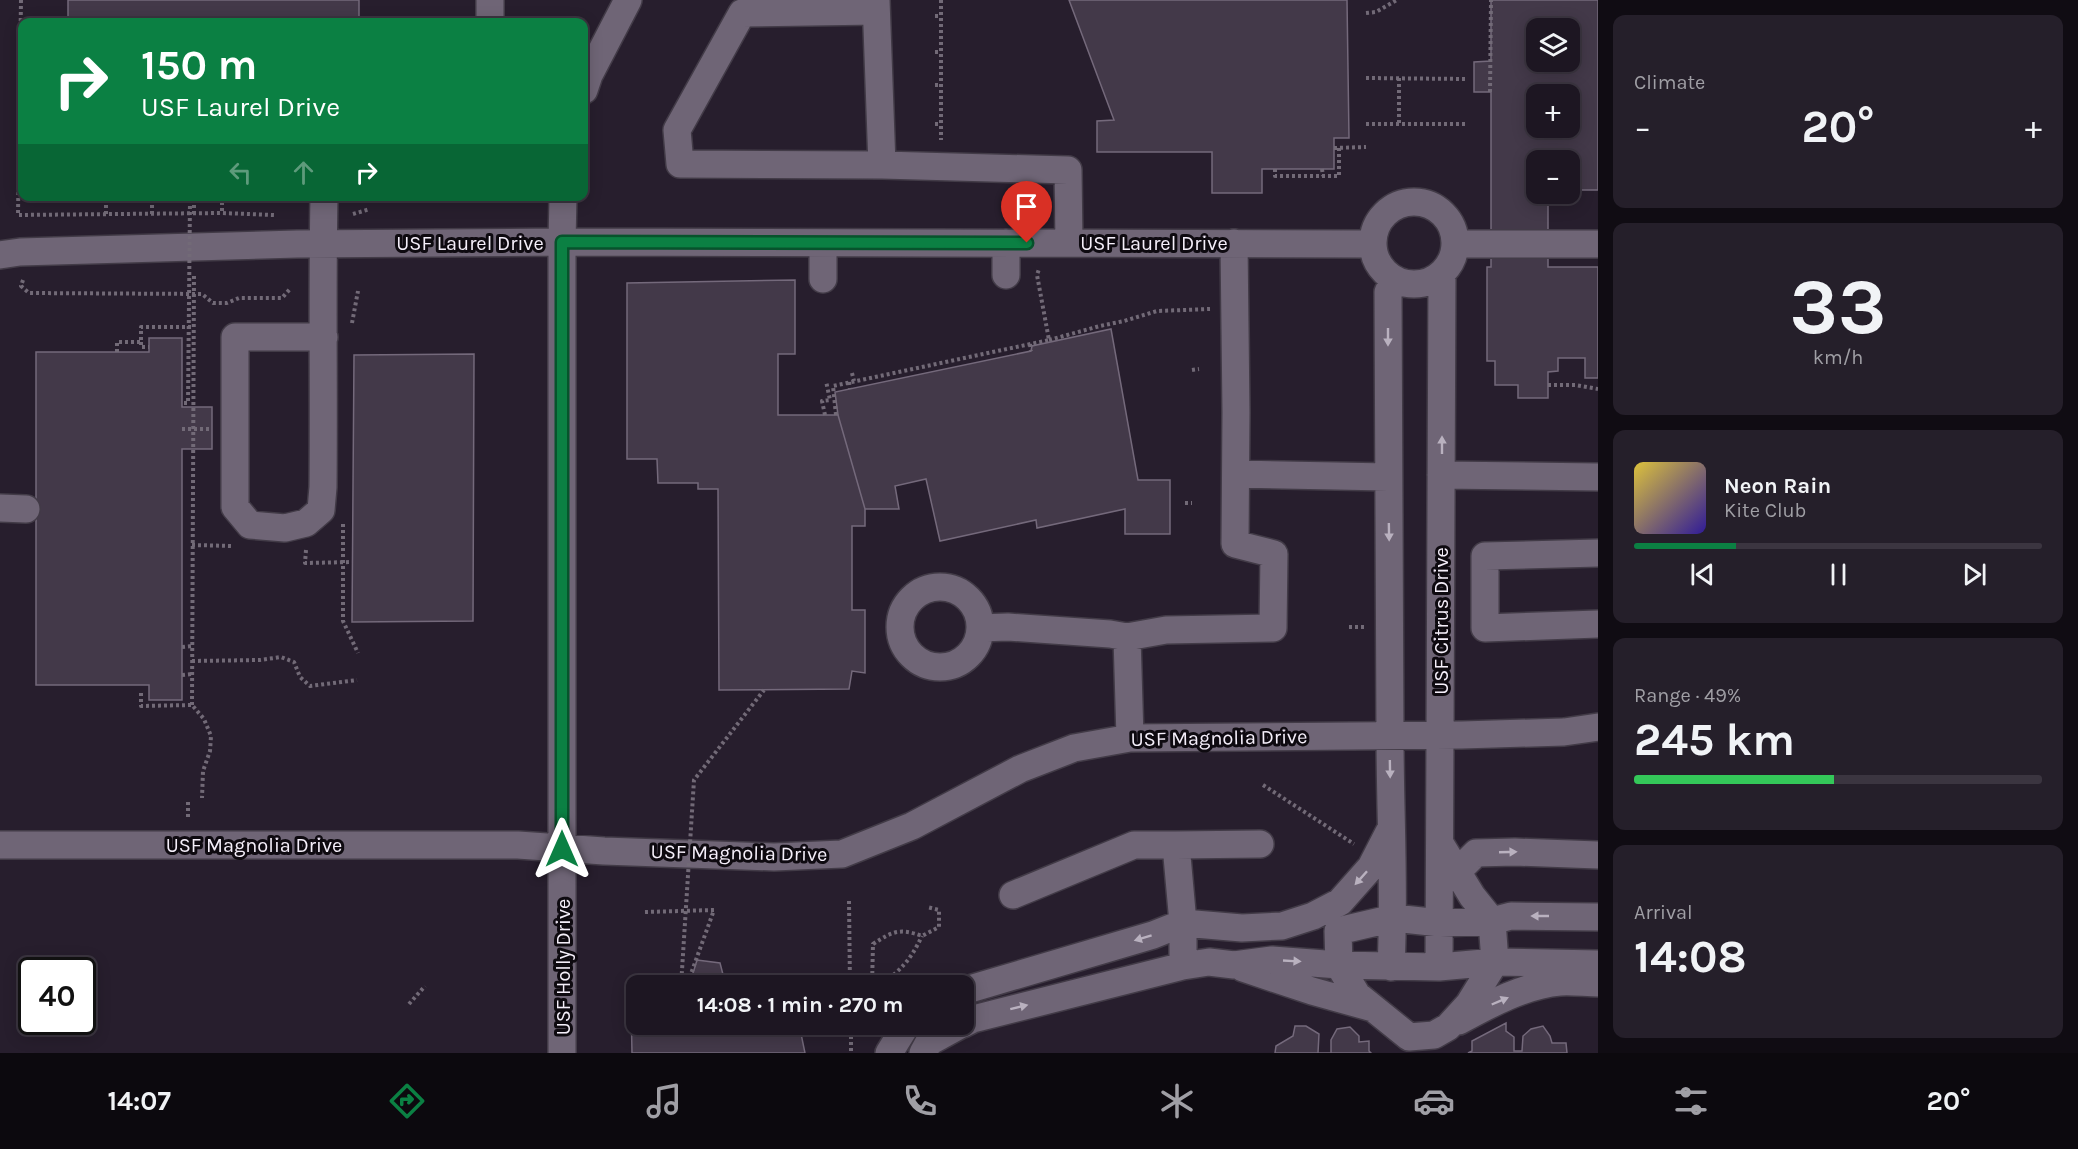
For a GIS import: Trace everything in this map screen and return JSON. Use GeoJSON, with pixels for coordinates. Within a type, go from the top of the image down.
{"type":"FeatureCollection","features":[{"type":"Feature","properties":{"kind":"street"},"geometry":{"type":"LineString","coordinates":[[490,0],[490,18]]}},
{"type":"Feature","properties":{"kind":"street"},"geometry":{"type":"LineString","coordinates":[[588,78],[628,0]]}},
{"type":"Feature","properties":{"kind":"street"},"geometry":{"type":"LineString","coordinates":[[882,165],[876,6],[742,13],[677,130],[680,164],[882,165],[1068,170],[1069,242]]}},
{"type":"Feature","properties":{"kind":"street"},"geometry":{"type":"LineString","coordinates":[[324,201],[324,337],[323,487],[321,510],[306,523],[285,528],[250,525],[235,507],[235,337],[324,337]]}},
{"type":"Feature","properties":{"kind":"street","name":"USF Holly Drive"},"geometry":{"type":"LineString","coordinates":[[562,1053],[563,201]]}},
{"type":"Feature","properties":{"kind":"street"},"geometry":{"type":"LineString","coordinates":[[1414,201],[1440,210],[1449,221],[1456,244],[1449,265],[1442,274],[1429,282],[1410,285],[1388,275],[1378,264],[1372,244],[1373,235],[1385,213],[1397,205],[1414,201]]}},
{"type":"Feature","properties":{"kind":"street","name":"USF Laurel Drive"},"geometry":{"type":"LineString","coordinates":[[0,255],[20,252],[324,244],[562,242],[1372,244]]}},
{"type":"Feature","properties":{"kind":"street"},"geometry":{"type":"LineString","coordinates":[[823,243],[823,279]]}},
{"type":"Feature","properties":{"kind":"street"},"geometry":{"type":"LineString","coordinates":[[1006,243],[1006,275]]}},
{"type":"Feature","properties":{"kind":"street"},"geometry":{"type":"LineString","coordinates":[[980,628],[1008,627],[1127,637],[1166,630],[1273,628],[1274,554],[1235,544],[1234,243]]}},
{"type":"Feature","properties":{"kind":"street"},"geometry":{"type":"LineString","coordinates":[[1456,244],[1598,244]]}},
{"type":"Feature","properties":{"kind":"street","name":"USF Citrus Drive"},"geometry":{"type":"LineString","coordinates":[[1439,968],[1442,274]]}},
{"type":"Feature","properties":{"kind":"street"},"geometry":{"type":"LineString","coordinates":[[1392,968],[1394,918],[1390,735],[1388,292],[1394,279]]}},
{"type":"Feature","properties":{"kind":"street"},"geometry":{"type":"LineString","coordinates":[[1236,474],[1388,477]]}},
{"type":"Feature","properties":{"kind":"street"},"geometry":{"type":"LineString","coordinates":[[1442,475],[1598,477]]}},
{"type":"Feature","properties":{"kind":"street"},"geometry":{"type":"LineString","coordinates":[[1598,553],[1485,556],[1485,628],[1598,624]]}},
{"type":"Feature","properties":{"kind":"street"},"geometry":{"type":"LineString","coordinates":[[1127,637],[1130,738]]}},
{"type":"Feature","properties":{"kind":"street","name":"USF Magnolia Drive"},"geometry":{"type":"LineString","coordinates":[[0,846],[518,846],[774,857],[842,854],[912,826],[1020,769],[1074,748],[1130,738],[1441,735],[1564,732],[1598,727]]}},
{"type":"Feature","properties":{"kind":"street"},"geometry":{"type":"LineString","coordinates":[[1282,926],[1313,916],[1340,902],[1371,867],[1391,828]]}},
{"type":"Feature","properties":{"kind":"street"},"geometry":{"type":"LineString","coordinates":[[1013,895],[1134,846],[1260,844]]}},
{"type":"Feature","properties":{"kind":"street"},"geometry":{"type":"LineString","coordinates":[[1176,845],[1183,923],[1183,966]]}},
{"type":"Feature","properties":{"kind":"street"},"geometry":{"type":"LineString","coordinates":[[1441,845],[1472,896],[1492,921],[1495,962],[1469,1004],[1448,1027]]}},
{"type":"Feature","properties":{"kind":"street"},"geometry":{"type":"LineString","coordinates":[[1457,872],[1476,853],[1598,855]]}},
{"type":"Feature","properties":{"kind":"street"},"geometry":{"type":"LineString","coordinates":[[1340,902],[1339,965],[1358,995],[1409,1036],[1434,1035],[1486,1007],[1533,987],[1560,982],[1598,983]]}},
{"type":"Feature","properties":{"kind":"street"},"geometry":{"type":"LineString","coordinates":[[974,988],[1183,923],[1242,928],[1316,927],[1338,931],[1394,918],[1440,923],[1492,921],[1511,916],[1598,917]]}},
{"type":"Feature","properties":{"kind":"street"},"geometry":{"type":"LineString","coordinates":[[1234,965],[1272,960],[1392,968],[1439,968],[1495,962],[1598,964]]}},
{"type":"Feature","properties":{"kind":"street"},"geometry":{"type":"LineString","coordinates":[[974,1019],[1183,966],[1209,962],[1234,965],[1312,991],[1374,1008]]}},
{"type":"Feature","properties":{"kind":"street"},"geometry":{"type":"LineString","coordinates":[[889,1053],[900,1035]]}},
{"type":"Feature","properties":{"kind":"street"},"geometry":{"type":"LineString","coordinates":[[923,1053],[929,1042],[942,1035]]}},
{"type":"Feature","properties":{"kind":"path"},"geometry":{"type":"LineString","coordinates":[[21,0],[21,18]]}},
{"type":"Feature","properties":{"kind":"path"},"geometry":{"type":"LineString","coordinates":[[941,0],[941,143]]}},
{"type":"Feature","properties":{"kind":"path"},"geometry":{"type":"LineString","coordinates":[[1366,13],[1387,7],[1397,0]]}},
{"type":"Feature","properties":{"kind":"path"},"geometry":{"type":"LineString","coordinates":[[1490,92],[1491,0]]}},
{"type":"Feature","properties":{"kind":"path"},"geometry":{"type":"LineString","coordinates":[[935,16],[941,16]]}},
{"type":"Feature","properties":{"kind":"path"},"geometry":{"type":"LineString","coordinates":[[935,52],[941,52]]}},
{"type":"Feature","properties":{"kind":"path"},"geometry":{"type":"LineString","coordinates":[[1366,78],[1466,79]]}},
{"type":"Feature","properties":{"kind":"path"},"geometry":{"type":"LineString","coordinates":[[1399,78],[1399,124]]}},
{"type":"Feature","properties":{"kind":"path"},"geometry":{"type":"LineString","coordinates":[[935,85],[941,85]]}},
{"type":"Feature","properties":{"kind":"path"},"geometry":{"type":"LineString","coordinates":[[935,124],[941,124]]}},
{"type":"Feature","properties":{"kind":"path"},"geometry":{"type":"LineString","coordinates":[[1366,124],[1466,124]]}},
{"type":"Feature","properties":{"kind":"path"},"geometry":{"type":"LineString","coordinates":[[1275,169],[1275,176],[1339,176],[1337,148],[1366,147]]}},
{"type":"Feature","properties":{"kind":"path"},"geometry":{"type":"LineString","coordinates":[[1322,169],[1323,176]]}},
{"type":"Feature","properties":{"kind":"path"},"geometry":{"type":"LineString","coordinates":[[18,201],[18,215],[222,213],[277,215]]}},
{"type":"Feature","properties":{"kind":"path"},"geometry":{"type":"LineString","coordinates":[[106,201],[106,214]]}},
{"type":"Feature","properties":{"kind":"path"},"geometry":{"type":"LineString","coordinates":[[152,201],[152,214]]}},
{"type":"Feature","properties":{"kind":"path"},"geometry":{"type":"LineString","coordinates":[[182,403],[188,403],[190,201]]}},
{"type":"Feature","properties":{"kind":"path"},"geometry":{"type":"LineString","coordinates":[[194,201],[194,215]]}},
{"type":"Feature","properties":{"kind":"path"},"geometry":{"type":"LineString","coordinates":[[221,201],[222,213]]}},
{"type":"Feature","properties":{"kind":"path"},"geometry":{"type":"LineString","coordinates":[[353,214],[370,209]]}},
{"type":"Feature","properties":{"kind":"path"},"geometry":{"type":"LineString","coordinates":[[1040,265],[1037,275],[1049,339]]}},
{"type":"Feature","properties":{"kind":"path"},"geometry":{"type":"LineString","coordinates":[[194,271],[192,294],[192,705],[204,719],[211,736],[210,751],[203,771],[202,798]]}},
{"type":"Feature","properties":{"kind":"path"},"geometry":{"type":"LineString","coordinates":[[22,280],[21,286],[29,293],[202,294],[213,303],[227,303],[239,298],[282,298],[290,289]]}},
{"type":"Feature","properties":{"kind":"path"},"geometry":{"type":"LineString","coordinates":[[836,415],[833,386],[1030,344],[1157,311],[1216,309]]}},
{"type":"Feature","properties":{"kind":"path"},"geometry":{"type":"LineString","coordinates":[[148,347],[141,347],[141,327],[193,327]]}},
{"type":"Feature","properties":{"kind":"path"},"geometry":{"type":"LineString","coordinates":[[117,352],[117,342],[141,342]]}},
{"type":"Feature","properties":{"kind":"path"},"geometry":{"type":"LineString","coordinates":[[1030,344],[1031,351]]}},
{"type":"Feature","properties":{"kind":"path"},"geometry":{"type":"LineString","coordinates":[[1192,370],[1199,369]]}},
{"type":"Feature","properties":{"kind":"path"},"geometry":{"type":"LineString","coordinates":[[850,389],[852,373]]}},
{"type":"Feature","properties":{"kind":"path"},"geometry":{"type":"LineString","coordinates":[[825,415],[822,402],[830,400],[826,381]]}},
{"type":"Feature","properties":{"kind":"path"},"geometry":{"type":"LineString","coordinates":[[1548,385],[1575,385],[1598,389]]}},
{"type":"Feature","properties":{"kind":"path"},"geometry":{"type":"LineString","coordinates":[[182,429],[212,429]]}},
{"type":"Feature","properties":{"kind":"path"},"geometry":{"type":"LineString","coordinates":[[1185,503],[1192,503]]}},
{"type":"Feature","properties":{"kind":"path"},"geometry":{"type":"LineString","coordinates":[[343,621],[358,653]]}},
{"type":"Feature","properties":{"kind":"path"},"geometry":{"type":"LineString","coordinates":[[1349,627],[1365,627]]}},
{"type":"Feature","properties":{"kind":"path"},"geometry":{"type":"LineString","coordinates":[[182,647],[192,646]]}},
{"type":"Feature","properties":{"kind":"path"},"geometry":{"type":"LineString","coordinates":[[192,661],[260,660],[281,657],[294,662],[300,677],[310,686],[357,680]]}},
{"type":"Feature","properties":{"kind":"path"},"geometry":{"type":"LineString","coordinates":[[182,675],[192,675]]}},
{"type":"Feature","properties":{"kind":"path"},"geometry":{"type":"LineString","coordinates":[[682,975],[694,780],[764,690]]}},
{"type":"Feature","properties":{"kind":"path"},"geometry":{"type":"LineString","coordinates":[[141,693],[141,706],[192,705]]}},
{"type":"Feature","properties":{"kind":"path"},"geometry":{"type":"LineString","coordinates":[[1263,785],[1359,848]]}},
{"type":"Feature","properties":{"kind":"path"},"geometry":{"type":"LineString","coordinates":[[188,802],[188,824]]}},
{"type":"Feature","properties":{"kind":"path"},"geometry":{"type":"LineString","coordinates":[[849,901],[850,975]]}},
{"type":"Feature","properties":{"kind":"path"},"geometry":{"type":"LineString","coordinates":[[893,975],[913,956],[922,936],[939,927],[939,910],[927,908]]}},
{"type":"Feature","properties":{"kind":"path"},"geometry":{"type":"LineString","coordinates":[[645,912],[714,910],[691,975]]}},
{"type":"Feature","properties":{"kind":"path"},"geometry":{"type":"LineString","coordinates":[[872,975],[873,944],[889,933],[906,930],[922,936]]}},
{"type":"Feature","properties":{"kind":"path"},"geometry":{"type":"LineString","coordinates":[[409,1004],[425,986]]}},
{"type":"Feature","properties":{"kind":"path"},"geometry":{"type":"LineString","coordinates":[[851,1035],[851,1053]]}},
{"type":"Feature","properties":{"kind":"building"},"geometry":{"type":"Polygon","coordinates":[[[68,0],[359,0],[359,18],[68,18],[68,0]]]}},
{"type":"Feature","properties":{"kind":"building"},"geometry":{"type":"Polygon","coordinates":[[[1069,0],[1347,0],[1349,138],[1334,138],[1334,169],[1262,169],[1262,193],[1212,193],[1212,152],[1097,152],[1097,121],[1114,120],[1069,0]]]}},
{"type":"Feature","properties":{"kind":"building"},"geometry":{"type":"Polygon","coordinates":[[[1491,0],[1598,0],[1598,190],[1580,190],[1580,150],[1526,150],[1526,204],[1548,204],[1548,267],[1598,267],[1598,378],[1585,378],[1585,358],[1558,358],[1558,371],[1548,372],[1548,398],[1518,398],[1518,385],[1495,385],[1495,361],[1487,361],[1487,267],[1491,267],[1491,92],[1474,92],[1474,62],[1491,61],[1491,0]]]}},
{"type":"Feature","properties":{"kind":"building"},"geometry":{"type":"Polygon","coordinates":[[[795,280],[795,354],[778,354],[778,415],[838,415],[865,509],[865,526],[852,526],[852,610],[865,610],[865,673],[852,671],[849,689],[719,690],[718,489],[698,489],[698,483],[658,483],[657,459],[627,459],[627,283],[795,280]]]}},
{"type":"Feature","properties":{"kind":"building"},"geometry":{"type":"Polygon","coordinates":[[[1111,329],[1138,480],[1170,480],[1170,534],[1125,534],[1125,509],[1037,528],[1036,520],[940,541],[926,479],[895,486],[899,509],[865,509],[838,415],[835,392],[1031,351],[1032,346],[1111,329]]]}},
{"type":"Feature","properties":{"kind":"building"},"geometry":{"type":"Polygon","coordinates":[[[149,338],[182,338],[182,407],[212,407],[212,449],[182,449],[182,700],[149,700],[149,685],[36,685],[36,352],[149,352],[149,338]]]}},
{"type":"Feature","properties":{"kind":"building"},"geometry":{"type":"Polygon","coordinates":[[[474,354],[473,621],[352,622],[354,355],[474,354]]]}},
{"type":"Feature","properties":{"kind":"building"},"geometry":{"type":"Polygon","coordinates":[[[697,960],[720,963],[723,975],[692,975],[697,960]]]}},
{"type":"Feature","properties":{"kind":"building"},"geometry":{"type":"Polygon","coordinates":[[[1506,1023],[1506,1031],[1514,1037],[1514,1051],[1522,1051],[1523,1036],[1531,1029],[1543,1026],[1552,1043],[1566,1043],[1567,1053],[1468,1053],[1472,1051],[1472,1041],[1506,1023]]]}},
{"type":"Feature","properties":{"kind":"building"},"geometry":{"type":"Polygon","coordinates":[[[1295,1026],[1306,1026],[1319,1034],[1318,1053],[1275,1053],[1276,1046],[1293,1036],[1295,1026]]]}},
{"type":"Feature","properties":{"kind":"building"},"geometry":{"type":"Polygon","coordinates":[[[1350,1027],[1359,1036],[1359,1042],[1369,1041],[1371,1053],[1331,1053],[1331,1040],[1337,1029],[1350,1027]]]}},
{"type":"Feature","properties":{"kind":"building"},"geometry":{"type":"Polygon","coordinates":[[[632,1035],[801,1035],[805,1053],[632,1053],[632,1035]]]}},
{"type":"Feature","properties":{"kind":"route"},"geometry":{"type":"LineString","coordinates":[[562,849],[562,242],[1027,243]]}}]}
